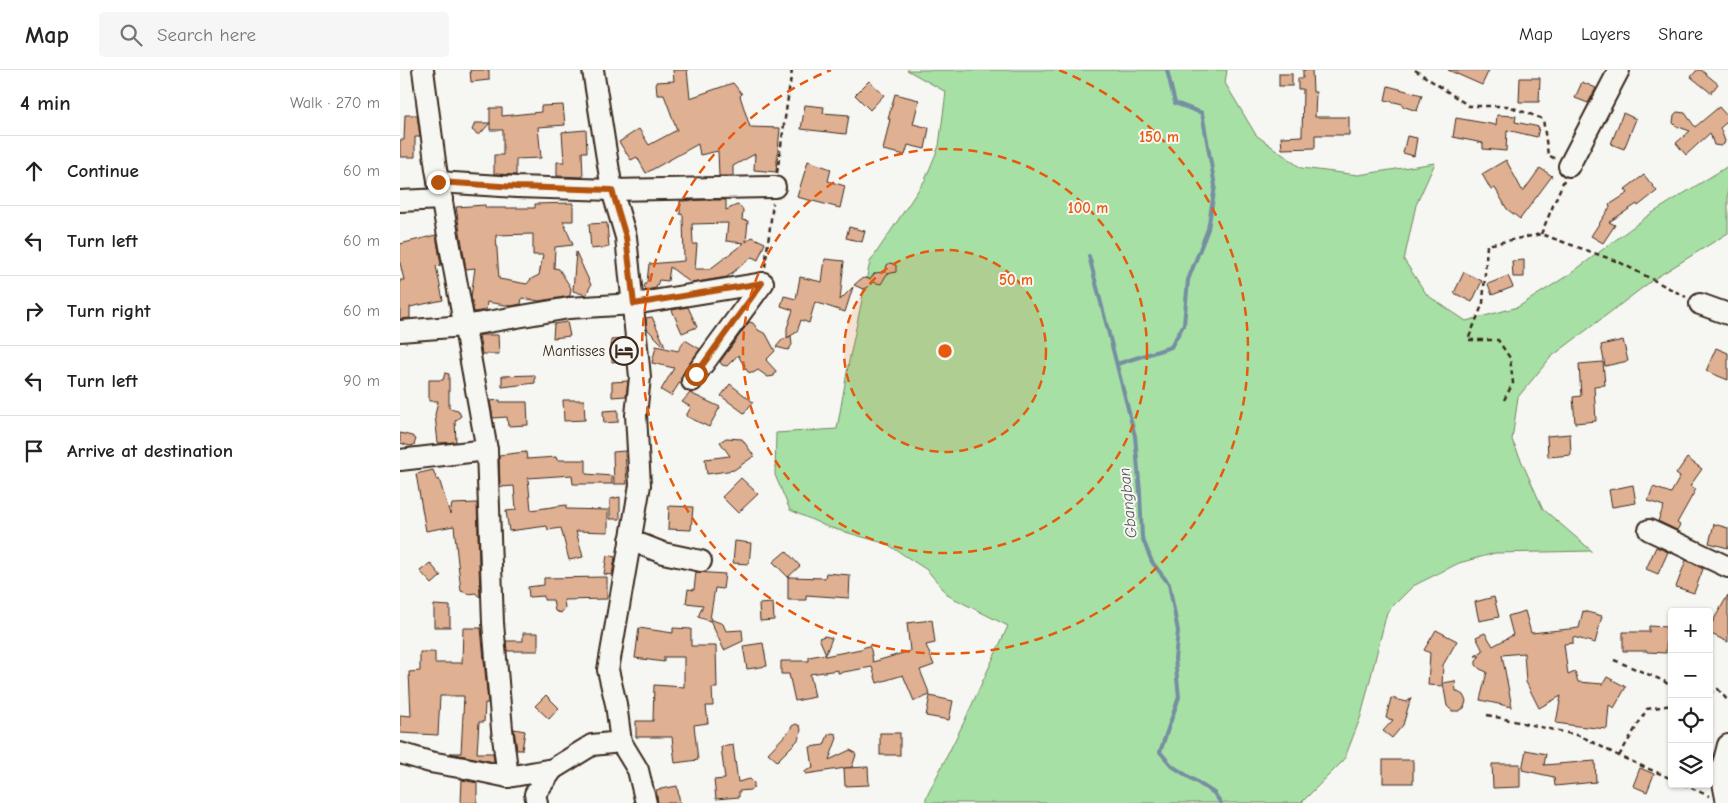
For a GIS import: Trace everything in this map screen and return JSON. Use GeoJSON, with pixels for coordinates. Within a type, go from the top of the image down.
{"type":"FeatureCollection","features":[{"type":"Feature","properties":{"kind":"street"},"geometry":{"type":"LineString","coordinates":[[423,70],[440,190],[487,450],[493,623],[508,778]]}},
{"type":"Feature","properties":{"kind":"street"},"geometry":{"type":"LineString","coordinates":[[593,70],[612,190],[626,237],[640,377],[636,414],[640,485],[608,670],[616,704],[621,742],[638,770],[646,803]]}},
{"type":"Feature","properties":{"kind":"street"},"geometry":{"type":"LineString","coordinates":[[1570,166],[1619,70]]}},
{"type":"Feature","properties":{"kind":"street"},"geometry":{"type":"LineString","coordinates":[[400,201],[440,190],[517,187],[612,190],[775,187]]}},
{"type":"Feature","properties":{"kind":"street"},"geometry":{"type":"LineString","coordinates":[[400,331],[464,326],[569,308],[634,304],[762,283],[692,381]]}},
{"type":"Feature","properties":{"kind":"street"},"geometry":{"type":"LineString","coordinates":[[1700,304],[1728,314]]}},
{"type":"Feature","properties":{"kind":"street"},"geometry":{"type":"LineString","coordinates":[[400,460],[487,450]]}},
{"type":"Feature","properties":{"kind":"street"},"geometry":{"type":"LineString","coordinates":[[1649,530],[1728,566]]}},
{"type":"Feature","properties":{"kind":"street"},"geometry":{"type":"LineString","coordinates":[[630,540],[663,553],[702,561]]}},
{"type":"Feature","properties":{"kind":"street"},"geometry":{"type":"LineString","coordinates":[[400,753],[430,762],[470,768],[508,778],[553,769],[592,745],[621,742]]}},
{"type":"Feature","properties":{"kind":"street"},"geometry":{"type":"LineString","coordinates":[[1721,801],[1721,772],[1728,745]]}},
{"type":"Feature","properties":{"kind":"street"},"geometry":{"type":"LineString","coordinates":[[537,803],[536,794],[553,769]]}},
{"type":"Feature","properties":{"kind":"path"},"geometry":{"type":"LineString","coordinates":[[1415,70],[1469,106],[1508,106],[1543,119],[1548,154],[1570,166],[1541,234]]}},
{"type":"Feature","properties":{"kind":"path"},"geometry":{"type":"LineString","coordinates":[[1504,400],[1513,384],[1510,358],[1498,340],[1468,340],[1483,303],[1487,246],[1541,234],[1619,262],[1700,304]]}},
{"type":"Feature","properties":{"kind":"path"},"geometry":{"type":"LineString","coordinates":[[1614,660],[1664,681],[1668,684]]}},
{"type":"Feature","properties":{"kind":"path"},"geometry":{"type":"LineString","coordinates":[[1713,691],[1718,689],[1728,701]]}},
{"type":"Feature","properties":{"kind":"path"},"geometry":{"type":"LineString","coordinates":[[1619,756],[1647,709],[1668,706]]}},
{"type":"Feature","properties":{"kind":"path"},"geometry":{"type":"LineString","coordinates":[[1487,715],[1581,736],[1619,756],[1668,777]]}},
{"type":"Feature","properties":{"kind":"path"},"geometry":{"type":"LineString","coordinates":[[1691,788],[1721,801]]}},
{"type":"Feature","properties":{"kind":"green space"},"geometry":{"type":"Polygon","coordinates":[[[907,70],[1227,70],[1225,83],[1256,135],[1301,168],[1358,175],[1435,163],[1416,205],[1404,260],[1427,295],[1466,321],[1518,307],[1570,274],[1649,215],[1728,166],[1728,233],[1654,279],[1551,357],[1518,397],[1512,440],[1543,509],[1592,551],[1495,553],[1459,563],[1413,586],[1387,612],[1361,716],[1344,760],[1301,803],[926,803],[926,798],[964,722],[1008,626],[949,596],[927,570],[887,544],[828,527],[790,510],[775,475],[776,433],[837,429],[870,262],[925,180],[939,146],[946,92],[907,70]]]}},
{"type":"Feature","properties":{"kind":"building"},"geometry":{"type":"Polygon","coordinates":[[[470,70],[489,70],[489,80],[471,82],[470,70]]]}},
{"type":"Feature","properties":{"kind":"building"},"geometry":{"type":"Polygon","coordinates":[[[673,70],[687,70],[690,98],[733,83],[742,94],[740,96],[750,127],[780,128],[776,172],[754,170],[755,154],[733,166],[733,176],[719,176],[718,151],[700,155],[698,144],[646,173],[637,157],[631,160],[619,142],[639,129],[649,145],[677,130],[664,95],[657,95],[656,82],[674,81],[673,70]]]}},
{"type":"Feature","properties":{"kind":"building"},"geometry":{"type":"Polygon","coordinates":[[[1303,70],[1312,70],[1313,92],[1316,92],[1315,117],[1349,117],[1349,135],[1315,135],[1315,148],[1282,149],[1281,137],[1302,136],[1303,89],[1298,89],[1298,78],[1303,78],[1303,70]]]}},
{"type":"Feature","properties":{"kind":"building"},"geometry":{"type":"Polygon","coordinates":[[[1448,70],[1489,70],[1482,85],[1448,70]]]}},
{"type":"Feature","properties":{"kind":"building"},"geometry":{"type":"Polygon","coordinates":[[[1697,70],[1701,70],[1718,84],[1711,93],[1691,77],[1697,70]]]}},
{"type":"Feature","properties":{"kind":"building"},"geometry":{"type":"Polygon","coordinates":[[[1279,74],[1292,74],[1292,86],[1279,86],[1279,74]]]}},
{"type":"Feature","properties":{"kind":"building"},"geometry":{"type":"Polygon","coordinates":[[[1520,78],[1540,78],[1539,102],[1519,102],[1520,78]]]}},
{"type":"Feature","properties":{"kind":"building"},"geometry":{"type":"Polygon","coordinates":[[[869,81],[884,95],[870,110],[855,95],[869,81]]]}},
{"type":"Feature","properties":{"kind":"building"},"geometry":{"type":"Polygon","coordinates":[[[1582,82],[1596,88],[1588,103],[1575,98],[1582,82]]]}},
{"type":"Feature","properties":{"kind":"building"},"geometry":{"type":"Polygon","coordinates":[[[1388,86],[1422,95],[1417,111],[1402,106],[1403,104],[1385,100],[1388,86]]]}},
{"type":"Feature","properties":{"kind":"building"},"geometry":{"type":"Polygon","coordinates":[[[895,94],[919,100],[913,124],[929,128],[925,149],[908,145],[905,155],[883,150],[890,119],[888,119],[895,94]]]}},
{"type":"Feature","properties":{"kind":"building"},"geometry":{"type":"Polygon","coordinates":[[[563,105],[565,125],[538,127],[541,158],[516,159],[516,175],[494,174],[494,155],[503,155],[503,130],[490,130],[490,108],[502,108],[502,116],[541,112],[541,106],[563,105]]]}},
{"type":"Feature","properties":{"kind":"building"},"geometry":{"type":"Polygon","coordinates":[[[805,105],[824,107],[823,113],[849,115],[846,134],[801,129],[805,105]]]}},
{"type":"Feature","properties":{"kind":"building"},"geometry":{"type":"Polygon","coordinates":[[[1719,107],[1728,117],[1728,121],[1720,128],[1725,141],[1724,144],[1721,146],[1714,145],[1710,133],[1686,155],[1676,143],[1690,131],[1673,123],[1674,115],[1677,112],[1685,113],[1695,127],[1719,107]]]}},
{"type":"Feature","properties":{"kind":"building"},"geometry":{"type":"Polygon","coordinates":[[[1623,113],[1636,119],[1624,149],[1611,144],[1623,113]]]}},
{"type":"Feature","properties":{"kind":"building"},"geometry":{"type":"Polygon","coordinates":[[[405,115],[417,115],[420,137],[415,137],[415,157],[400,157],[400,140],[404,140],[405,115]]]}},
{"type":"Feature","properties":{"kind":"building"},"geometry":{"type":"Polygon","coordinates":[[[1497,115],[1516,116],[1515,122],[1539,127],[1537,137],[1507,130],[1506,151],[1483,149],[1483,143],[1453,137],[1456,118],[1496,125],[1497,115]]]}},
{"type":"Feature","properties":{"kind":"building"},"geometry":{"type":"Polygon","coordinates":[[[475,123],[490,123],[480,134],[472,130],[475,123]]]}},
{"type":"Feature","properties":{"kind":"building"},"geometry":{"type":"Polygon","coordinates":[[[586,130],[587,152],[582,152],[583,177],[557,176],[557,162],[564,162],[562,132],[586,130]]]}},
{"type":"Feature","properties":{"kind":"building"},"geometry":{"type":"Polygon","coordinates":[[[1407,136],[1417,138],[1414,156],[1403,153],[1407,136]]]}},
{"type":"Feature","properties":{"kind":"building"},"geometry":{"type":"Polygon","coordinates":[[[1506,160],[1523,192],[1540,168],[1552,176],[1520,219],[1507,209],[1495,188],[1491,190],[1482,174],[1506,160]]]}},
{"type":"Feature","properties":{"kind":"building"},"geometry":{"type":"Polygon","coordinates":[[[808,161],[831,169],[828,181],[845,186],[840,208],[797,197],[808,161]]]}},
{"type":"Feature","properties":{"kind":"building"},"geometry":{"type":"Polygon","coordinates":[[[1644,175],[1657,191],[1638,206],[1637,204],[1609,222],[1615,225],[1603,243],[1591,236],[1610,207],[1609,205],[1628,193],[1625,189],[1644,175]]]}},
{"type":"Feature","properties":{"kind":"building"},"geometry":{"type":"Polygon","coordinates":[[[726,200],[726,210],[737,205],[741,207],[743,210],[742,220],[748,221],[746,242],[752,237],[765,243],[758,260],[752,257],[727,277],[691,283],[670,267],[668,281],[659,280],[656,288],[646,290],[644,286],[647,282],[649,264],[684,261],[683,215],[680,214],[680,201],[726,200]],[[728,223],[692,224],[693,244],[697,244],[695,269],[710,269],[744,243],[726,241],[728,223]]]}},
{"type":"Feature","properties":{"kind":"building"},"geometry":{"type":"Polygon","coordinates":[[[573,203],[573,221],[563,221],[573,245],[555,247],[554,268],[559,269],[571,288],[570,296],[539,301],[522,298],[521,304],[511,306],[487,302],[486,310],[474,312],[471,297],[475,268],[466,269],[456,207],[485,205],[486,208],[535,208],[535,204],[573,203]],[[533,234],[496,235],[499,279],[527,284],[531,279],[539,275],[543,255],[533,255],[533,234]]]}},
{"type":"Feature","properties":{"kind":"building"},"geometry":{"type":"Polygon","coordinates":[[[607,223],[609,247],[591,249],[589,224],[607,223]]]}},
{"type":"Feature","properties":{"kind":"building"},"geometry":{"type":"Polygon","coordinates":[[[849,227],[865,231],[862,242],[846,238],[849,227]]]}},
{"type":"Feature","properties":{"kind":"building"},"geometry":{"type":"Polygon","coordinates":[[[436,235],[441,265],[436,266],[443,300],[410,307],[410,318],[400,319],[400,280],[404,280],[400,263],[400,244],[436,235]]]}},
{"type":"Feature","properties":{"kind":"building"},"geometry":{"type":"Polygon","coordinates":[[[576,252],[591,285],[586,295],[573,291],[576,252]]]}},
{"type":"Feature","properties":{"kind":"building"},"geometry":{"type":"Polygon","coordinates":[[[825,259],[844,261],[840,300],[853,287],[845,312],[815,302],[809,323],[801,320],[797,332],[787,338],[787,328],[793,310],[781,306],[784,296],[796,299],[800,277],[822,282],[825,259]]]}},
{"type":"Feature","properties":{"kind":"building"},"geometry":{"type":"Polygon","coordinates":[[[1524,260],[1524,277],[1513,277],[1512,261],[1524,260]]]}},
{"type":"Feature","properties":{"kind":"building"},"geometry":{"type":"Polygon","coordinates":[[[890,263],[896,265],[896,272],[887,274],[881,284],[873,282],[863,289],[854,285],[861,279],[870,279],[875,273],[885,272],[887,265],[890,263]]]}},
{"type":"Feature","properties":{"kind":"building"},"geometry":{"type":"Polygon","coordinates":[[[1464,272],[1482,281],[1472,302],[1454,293],[1464,272]]]}},
{"type":"Feature","properties":{"kind":"building"},"geometry":{"type":"Polygon","coordinates":[[[1508,276],[1513,287],[1492,295],[1488,284],[1508,276]]]}},
{"type":"Feature","properties":{"kind":"building"},"geometry":{"type":"Polygon","coordinates":[[[688,307],[697,327],[682,333],[672,310],[688,307]]]}},
{"type":"Feature","properties":{"kind":"building"},"geometry":{"type":"Polygon","coordinates":[[[652,317],[665,346],[647,329],[646,318],[652,317]]]}},
{"type":"Feature","properties":{"kind":"building"},"geometry":{"type":"Polygon","coordinates":[[[567,322],[570,336],[553,338],[554,324],[567,322]]]}},
{"type":"Feature","properties":{"kind":"building"},"geometry":{"type":"Polygon","coordinates":[[[749,322],[766,334],[775,351],[766,360],[776,371],[774,376],[768,377],[758,370],[753,373],[748,372],[738,355],[727,366],[722,365],[720,362],[749,322]]]}},
{"type":"Feature","properties":{"kind":"building"},"geometry":{"type":"Polygon","coordinates":[[[479,335],[498,335],[499,354],[482,354],[479,335]]]}},
{"type":"Feature","properties":{"kind":"building"},"geometry":{"type":"Polygon","coordinates":[[[791,336],[792,345],[788,350],[776,347],[782,340],[791,336]]]}},
{"type":"Feature","properties":{"kind":"building"},"geometry":{"type":"Polygon","coordinates":[[[624,339],[626,360],[612,362],[611,340],[624,339]]]}},
{"type":"Feature","properties":{"kind":"building"},"geometry":{"type":"Polygon","coordinates":[[[685,340],[700,349],[686,368],[671,396],[661,390],[674,368],[652,363],[656,346],[678,351],[685,340]]]}},
{"type":"Feature","properties":{"kind":"building"},"geometry":{"type":"Polygon","coordinates":[[[1623,340],[1628,361],[1605,366],[1601,345],[1623,340]]]}},
{"type":"Feature","properties":{"kind":"building"},"geometry":{"type":"Polygon","coordinates":[[[1716,348],[1728,353],[1728,380],[1706,371],[1716,348]]]}},
{"type":"Feature","properties":{"kind":"building"},"geometry":{"type":"Polygon","coordinates":[[[1603,362],[1605,385],[1594,386],[1596,421],[1575,423],[1573,397],[1581,396],[1579,364],[1603,362]]]}},
{"type":"Feature","properties":{"kind":"building"},"geometry":{"type":"Polygon","coordinates":[[[445,373],[449,374],[449,408],[458,410],[461,416],[455,421],[456,442],[438,443],[435,415],[438,401],[429,401],[429,380],[443,380],[445,373]]]}},
{"type":"Feature","properties":{"kind":"building"},"geometry":{"type":"Polygon","coordinates":[[[535,375],[535,383],[502,387],[502,376],[535,375]]]}},
{"type":"Feature","properties":{"kind":"building"},"geometry":{"type":"Polygon","coordinates":[[[628,381],[626,396],[612,397],[612,382],[628,381]]]}},
{"type":"Feature","properties":{"kind":"building"},"geometry":{"type":"Polygon","coordinates":[[[730,384],[753,402],[744,413],[721,396],[730,384]]]}},
{"type":"Feature","properties":{"kind":"building"},"geometry":{"type":"Polygon","coordinates":[[[690,393],[720,407],[709,427],[686,416],[691,407],[682,402],[690,393]]]}},
{"type":"Feature","properties":{"kind":"building"},"geometry":{"type":"Polygon","coordinates":[[[500,400],[500,402],[527,402],[528,425],[508,426],[507,417],[493,418],[490,401],[500,400]]]}},
{"type":"Feature","properties":{"kind":"building"},"geometry":{"type":"Polygon","coordinates":[[[563,400],[584,400],[585,420],[564,421],[563,400]]]}},
{"type":"Feature","properties":{"kind":"building"},"geometry":{"type":"Polygon","coordinates":[[[618,410],[618,422],[604,423],[603,411],[618,410]]]}},
{"type":"Feature","properties":{"kind":"building"},"geometry":{"type":"Polygon","coordinates":[[[400,433],[416,439],[414,445],[410,446],[400,443],[400,433]]]}},
{"type":"Feature","properties":{"kind":"building"},"geometry":{"type":"Polygon","coordinates":[[[1570,434],[1571,455],[1548,457],[1547,436],[1570,434]]]}},
{"type":"Feature","properties":{"kind":"building"},"geometry":{"type":"Polygon","coordinates":[[[726,438],[742,439],[754,456],[734,470],[707,474],[705,459],[730,456],[720,442],[726,438]]]}},
{"type":"Feature","properties":{"kind":"building"},"geometry":{"type":"Polygon","coordinates":[[[625,451],[627,484],[614,484],[613,452],[625,451]]]}},
{"type":"Feature","properties":{"kind":"building"},"geometry":{"type":"Polygon","coordinates":[[[526,452],[527,459],[556,457],[557,460],[586,460],[586,474],[612,476],[612,484],[573,484],[572,475],[528,478],[531,510],[566,505],[566,509],[608,510],[608,532],[576,531],[583,557],[569,560],[561,528],[548,530],[547,526],[509,531],[506,511],[516,510],[514,486],[500,487],[499,455],[526,452]]]}},
{"type":"Feature","properties":{"kind":"building"},"geometry":{"type":"Polygon","coordinates":[[[1687,458],[1702,469],[1690,486],[1696,489],[1677,523],[1680,525],[1677,530],[1658,521],[1664,506],[1648,501],[1653,487],[1671,493],[1680,477],[1676,474],[1687,458]]]}},
{"type":"Feature","properties":{"kind":"building"},"geometry":{"type":"Polygon","coordinates":[[[433,470],[437,480],[439,479],[450,514],[452,504],[477,503],[480,597],[475,593],[469,594],[461,591],[454,526],[426,531],[416,474],[433,470]]]}},
{"type":"Feature","properties":{"kind":"building"},"geometry":{"type":"Polygon","coordinates":[[[741,478],[758,494],[738,513],[722,497],[741,478]]]}},
{"type":"Feature","properties":{"kind":"building"},"geometry":{"type":"Polygon","coordinates":[[[1633,485],[1636,503],[1612,507],[1609,490],[1633,485]]]}},
{"type":"Feature","properties":{"kind":"building"},"geometry":{"type":"Polygon","coordinates":[[[620,497],[620,519],[610,519],[610,499],[620,497]]]}},
{"type":"Feature","properties":{"kind":"building"},"geometry":{"type":"Polygon","coordinates":[[[669,506],[693,507],[691,530],[668,529],[669,506]]]}},
{"type":"Feature","properties":{"kind":"building"},"geometry":{"type":"Polygon","coordinates":[[[1714,524],[1728,528],[1728,548],[1709,543],[1714,524]]]}},
{"type":"Feature","properties":{"kind":"building"},"geometry":{"type":"Polygon","coordinates":[[[735,541],[751,543],[749,564],[733,563],[735,541]]]}},
{"type":"Feature","properties":{"kind":"building"},"geometry":{"type":"Polygon","coordinates":[[[1656,547],[1668,552],[1658,574],[1646,569],[1656,547]]]}},
{"type":"Feature","properties":{"kind":"building"},"geometry":{"type":"Polygon","coordinates":[[[786,551],[800,566],[788,577],[773,562],[786,551]]]}},
{"type":"Feature","properties":{"kind":"building"},"geometry":{"type":"Polygon","coordinates":[[[607,555],[615,557],[612,575],[604,574],[607,555]]]}},
{"type":"Feature","properties":{"kind":"building"},"geometry":{"type":"Polygon","coordinates":[[[1686,560],[1703,569],[1694,593],[1676,587],[1686,560]]]}},
{"type":"Feature","properties":{"kind":"building"},"geometry":{"type":"Polygon","coordinates":[[[430,563],[441,576],[432,584],[420,571],[430,563]]]}},
{"type":"Feature","properties":{"kind":"building"},"geometry":{"type":"Polygon","coordinates":[[[696,572],[725,574],[723,589],[715,588],[710,619],[723,624],[726,631],[742,630],[743,641],[724,650],[710,620],[698,617],[703,605],[686,603],[688,589],[694,590],[696,572]]]}},
{"type":"Feature","properties":{"kind":"building"},"geometry":{"type":"Polygon","coordinates":[[[826,573],[850,575],[849,598],[806,595],[806,600],[788,600],[788,577],[825,578],[826,573]]]}},
{"type":"Feature","properties":{"kind":"building"},"geometry":{"type":"Polygon","coordinates":[[[607,577],[607,599],[564,600],[565,608],[561,613],[555,611],[553,600],[544,600],[544,596],[529,597],[528,587],[544,585],[544,578],[607,577]]]}},
{"type":"Feature","properties":{"kind":"building"},"geometry":{"type":"Polygon","coordinates":[[[1728,595],[1728,642],[1713,635],[1713,621],[1728,595]]]}},
{"type":"Feature","properties":{"kind":"building"},"geometry":{"type":"Polygon","coordinates":[[[1494,597],[1499,617],[1479,621],[1475,602],[1494,597]]]}},
{"type":"Feature","properties":{"kind":"building"},"geometry":{"type":"Polygon","coordinates":[[[773,603],[774,620],[760,621],[759,604],[773,603]]]}},
{"type":"Feature","properties":{"kind":"building"},"geometry":{"type":"Polygon","coordinates":[[[434,605],[450,606],[450,627],[434,627],[434,605]]]}},
{"type":"Feature","properties":{"kind":"building"},"geometry":{"type":"Polygon","coordinates":[[[1525,611],[1531,633],[1579,628],[1583,611],[1602,616],[1595,643],[1573,637],[1573,643],[1564,644],[1568,675],[1575,672],[1578,682],[1603,684],[1607,677],[1626,687],[1614,708],[1609,705],[1607,729],[1556,723],[1561,696],[1539,708],[1526,682],[1524,653],[1502,655],[1512,707],[1480,700],[1487,672],[1476,665],[1476,660],[1480,656],[1475,656],[1483,651],[1476,637],[1485,633],[1493,646],[1513,635],[1508,616],[1525,611]]]}},
{"type":"Feature","properties":{"kind":"building"},"geometry":{"type":"Polygon","coordinates":[[[932,620],[935,643],[926,645],[934,665],[920,670],[930,695],[914,701],[903,675],[877,683],[872,667],[838,673],[838,670],[810,674],[815,697],[795,701],[789,674],[781,674],[781,661],[809,661],[809,657],[826,654],[825,656],[869,646],[873,662],[910,651],[907,623],[932,620]]]}},
{"type":"Feature","properties":{"kind":"building"},"geometry":{"type":"Polygon","coordinates":[[[1649,626],[1667,627],[1666,653],[1623,651],[1623,632],[1649,632],[1649,626]]]}},
{"type":"Feature","properties":{"kind":"building"},"geometry":{"type":"Polygon","coordinates":[[[463,628],[481,628],[488,703],[485,703],[484,722],[479,722],[477,753],[493,753],[494,762],[450,753],[461,753],[464,696],[440,696],[438,735],[400,733],[400,715],[411,716],[409,672],[420,671],[420,652],[435,652],[435,663],[462,663],[463,628]]]}},
{"type":"Feature","properties":{"kind":"building"},"geometry":{"type":"Polygon","coordinates":[[[639,628],[673,633],[673,628],[691,629],[691,646],[716,646],[717,688],[712,688],[713,706],[706,706],[708,723],[694,725],[698,760],[675,763],[672,737],[636,737],[636,721],[653,721],[654,685],[684,687],[684,657],[664,657],[664,662],[635,658],[639,628]]]}},
{"type":"Feature","properties":{"kind":"building"},"geometry":{"type":"Polygon","coordinates":[[[1436,630],[1457,641],[1443,665],[1442,686],[1428,685],[1430,653],[1424,650],[1436,630]]]}},
{"type":"Feature","properties":{"kind":"building"},"geometry":{"type":"Polygon","coordinates":[[[523,633],[538,633],[538,651],[507,651],[506,641],[523,641],[523,633]]]}},
{"type":"Feature","properties":{"kind":"building"},"geometry":{"type":"Polygon","coordinates":[[[825,636],[832,638],[826,654],[819,638],[825,636]]]}},
{"type":"Feature","properties":{"kind":"building"},"geometry":{"type":"Polygon","coordinates":[[[763,643],[767,666],[747,669],[743,646],[763,643]]]}},
{"type":"Feature","properties":{"kind":"building"},"geometry":{"type":"Polygon","coordinates":[[[1455,681],[1456,691],[1463,695],[1466,701],[1464,708],[1459,711],[1452,711],[1447,706],[1443,683],[1455,681]]]}},
{"type":"Feature","properties":{"kind":"building"},"geometry":{"type":"Polygon","coordinates":[[[546,695],[559,708],[549,719],[535,706],[546,695]]]}},
{"type":"Feature","properties":{"kind":"building"},"geometry":{"type":"Polygon","coordinates":[[[930,696],[953,701],[949,720],[926,716],[930,696]]]}},
{"type":"Feature","properties":{"kind":"building"},"geometry":{"type":"Polygon","coordinates":[[[1411,697],[1403,725],[1392,738],[1383,731],[1393,720],[1386,718],[1391,698],[1407,702],[1411,697]]]}},
{"type":"Feature","properties":{"kind":"building"},"geometry":{"type":"Polygon","coordinates":[[[796,724],[800,726],[801,730],[798,740],[777,761],[768,753],[796,724]]]}},
{"type":"Feature","properties":{"kind":"building"},"geometry":{"type":"Polygon","coordinates":[[[514,729],[525,731],[522,750],[517,750],[514,729]]]}},
{"type":"Feature","properties":{"kind":"building"},"geometry":{"type":"Polygon","coordinates":[[[880,733],[900,733],[900,755],[880,755],[880,733]]]}},
{"type":"Feature","properties":{"kind":"building"},"geometry":{"type":"Polygon","coordinates":[[[836,734],[837,738],[829,760],[850,750],[856,755],[852,767],[806,774],[805,771],[813,768],[810,747],[824,745],[828,735],[836,734]]]}},
{"type":"Feature","properties":{"kind":"building"},"geometry":{"type":"Polygon","coordinates":[[[733,745],[738,782],[750,779],[754,783],[754,787],[750,790],[739,791],[739,797],[716,799],[714,780],[725,779],[721,747],[733,745]]]}},
{"type":"Feature","properties":{"kind":"building"},"geometry":{"type":"Polygon","coordinates":[[[1526,750],[1546,754],[1544,765],[1595,761],[1596,782],[1555,786],[1554,777],[1522,770],[1526,750]]]}},
{"type":"Feature","properties":{"kind":"building"},"geometry":{"type":"Polygon","coordinates":[[[1383,760],[1413,760],[1413,783],[1383,783],[1383,760]]]}},
{"type":"Feature","properties":{"kind":"building"},"geometry":{"type":"Polygon","coordinates":[[[1492,764],[1520,764],[1520,787],[1493,788],[1492,764]]]}},
{"type":"Feature","properties":{"kind":"building"},"geometry":{"type":"Polygon","coordinates":[[[868,767],[869,785],[845,786],[844,768],[868,767]]]}},
{"type":"Feature","properties":{"kind":"building"},"geometry":{"type":"Polygon","coordinates":[[[1640,768],[1654,774],[1647,792],[1633,786],[1640,768]]]}},
{"type":"Feature","properties":{"kind":"building"},"geometry":{"type":"Polygon","coordinates":[[[462,780],[477,783],[477,803],[461,803],[462,780]]]}},
{"type":"Feature","properties":{"kind":"building"},"geometry":{"type":"Polygon","coordinates":[[[677,786],[680,803],[658,803],[656,790],[677,786]]]}},
{"type":"Feature","properties":{"kind":"waterway"},"geometry":{"type":"LineString","coordinates":[[1117,364],[1171,347],[1184,324],[1188,280],[1208,229],[1215,186],[1202,113],[1175,103],[1167,70]]}},
{"type":"Feature","properties":{"kind":"waterway","name":"Gbangban"},"geometry":{"type":"LineString","coordinates":[[1089,256],[1135,436],[1142,537],[1152,562],[1169,584],[1178,631],[1175,659],[1179,697],[1160,752],[1172,766],[1214,793],[1221,803]]}},
{"type":"Feature","properties":{"kind":"place","name":"Mantisses"},"geometry":{"type":"Point","coordinates":[624,351]}},
{"type":"Feature","properties":{"kind":"route"},"geometry":{"type":"LineString","coordinates":[[438,182],[612,190],[626,237],[634,304],[762,283],[696,374]]}}]}
